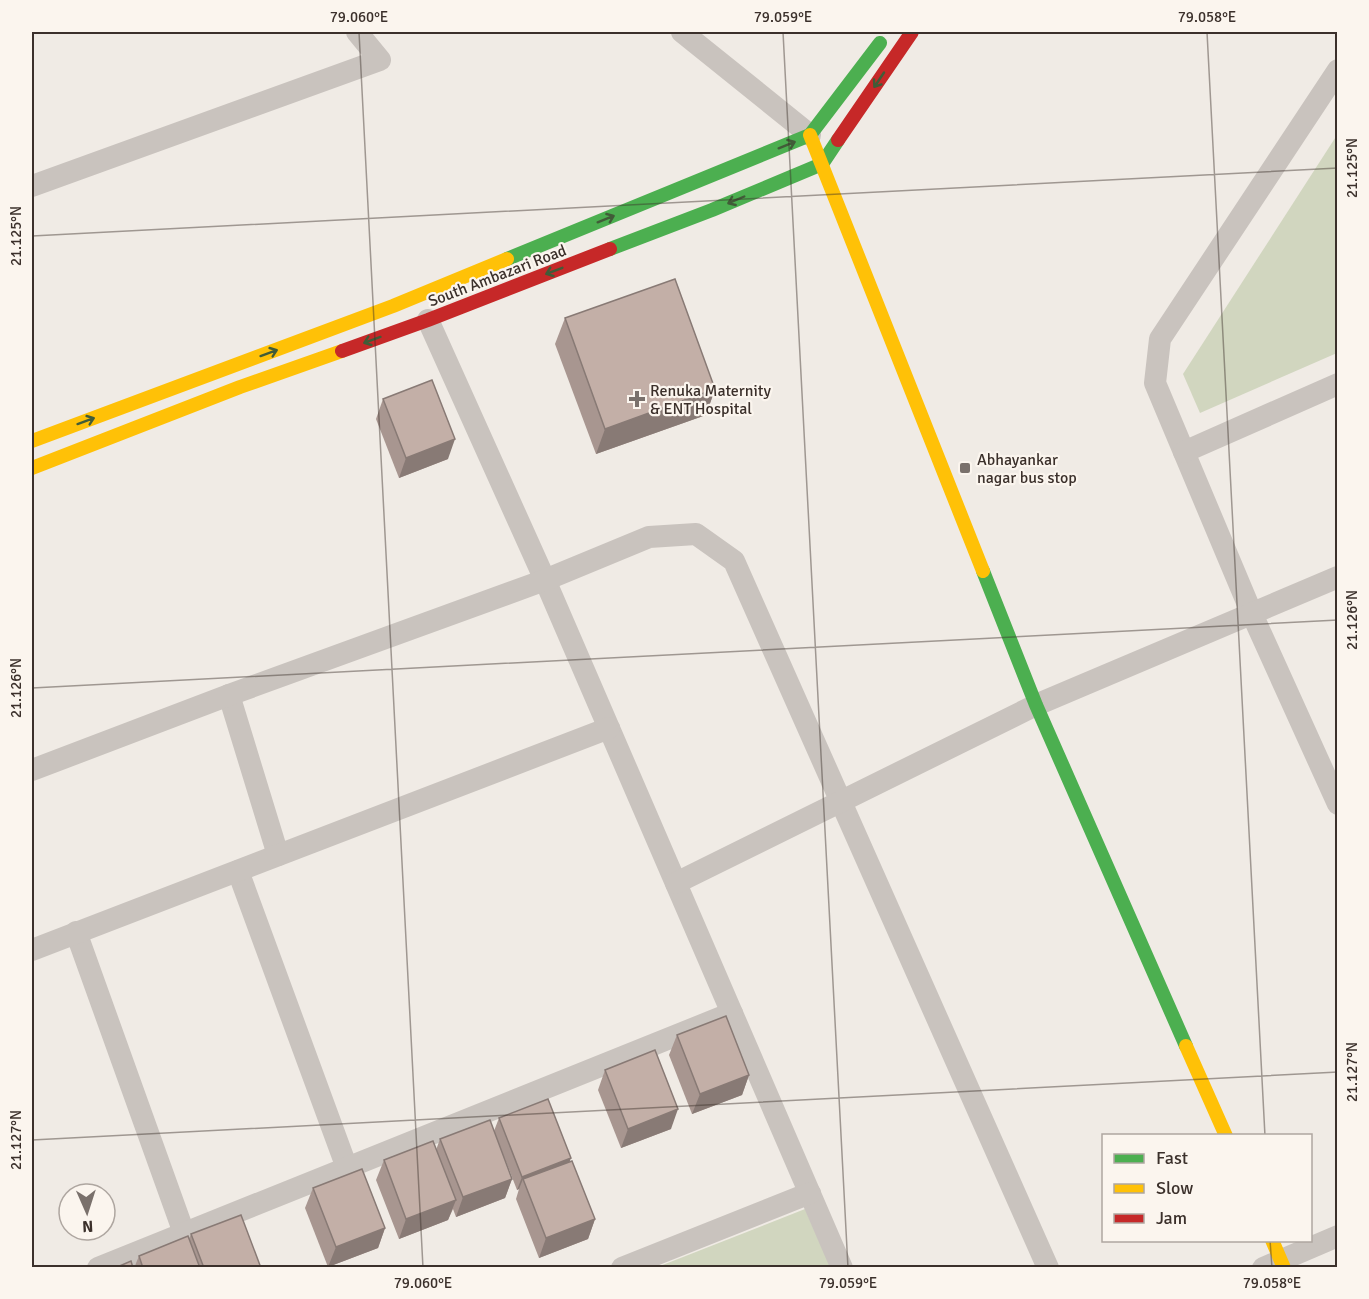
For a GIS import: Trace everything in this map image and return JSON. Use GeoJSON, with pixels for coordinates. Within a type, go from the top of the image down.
{"type":"FeatureCollection","features":[{"type":"Feature","properties":{"kind":"main road"},"geometry":{"type":"LineString","coordinates":[[889,32],[810,135],[1036,705],[1225,1134]]}},
{"type":"Feature","properties":{"kind":"main road"},"geometry":{"type":"LineString","coordinates":[[822,164],[912,32]]}},
{"type":"Feature","properties":{"kind":"main road","name":"South Ambazari Road"},"geometry":{"type":"LineString","coordinates":[[32,441],[393,306],[810,135]]}},
{"type":"Feature","properties":{"kind":"main road","name":"South Ambazari Road"},"geometry":{"type":"LineString","coordinates":[[32,468],[240,387],[428,320],[712,210],[822,164]]}},
{"type":"Feature","properties":{"kind":"street"},"geometry":{"type":"LineString","coordinates":[[32,186],[381,60],[357,32]]}},
{"type":"Feature","properties":{"kind":"street"},"geometry":{"type":"LineString","coordinates":[[682,32],[810,135]]}},
{"type":"Feature","properties":{"kind":"street"},"geometry":{"type":"LineString","coordinates":[[1336,796],[1251,614],[1155,383],[1160,339],[1338,70]]}},
{"type":"Feature","properties":{"kind":"street"},"geometry":{"type":"LineString","coordinates":[[428,320],[545,580],[842,1268]]}},
{"type":"Feature","properties":{"kind":"street"},"geometry":{"type":"LineString","coordinates":[[1184,452],[1338,384]]}},
{"type":"Feature","properties":{"kind":"street"},"geometry":{"type":"LineString","coordinates":[[32,770],[229,695],[545,580],[649,537],[696,534],[734,561],[1048,1268]]}},
{"type":"Feature","properties":{"kind":"street"},"geometry":{"type":"LineString","coordinates":[[676,883],[1036,705],[1338,577]]}},
{"type":"Feature","properties":{"kind":"street"},"geometry":{"type":"LineString","coordinates":[[229,695],[278,855]]}},
{"type":"Feature","properties":{"kind":"street"},"geometry":{"type":"LineString","coordinates":[[32,950],[609,728]]}},
{"type":"Feature","properties":{"kind":"street"},"geometry":{"type":"LineString","coordinates":[[238,871],[346,1168]]}},
{"type":"Feature","properties":{"kind":"street"},"geometry":{"type":"LineString","coordinates":[[76,932],[184,1233]]}},
{"type":"Feature","properties":{"kind":"street"},"geometry":{"type":"LineString","coordinates":[[98,1268],[732,1013]]}},
{"type":"Feature","properties":{"kind":"street"},"geometry":{"type":"LineString","coordinates":[[622,1268],[810,1193]]}},
{"type":"Feature","properties":{"kind":"street"},"geometry":{"type":"LineString","coordinates":[[1275,1259],[1338,1236]]}},
{"type":"Feature","properties":{"kind":"green space"},"geometry":{"type":"Polygon","coordinates":[[[1337,135],[1337,353],[1200,413],[1183,374],[1337,135]]]}},
{"type":"Feature","properties":{"kind":"green space"},"geometry":{"type":"Polygon","coordinates":[[[805,1209],[831,1268],[655,1268],[805,1209]]]}},
{"type":"Feature","properties":{"kind":"building"},"geometry":{"type":"Polygon","coordinates":[[[675,279],[715,389],[605,429],[565,318],[675,279]]]}},
{"type":"Feature","properties":{"kind":"building"},"geometry":{"type":"Polygon","coordinates":[[[432,380],[455,439],[406,458],[383,399],[432,380]]]}},
{"type":"Feature","properties":{"kind":"building"},"geometry":{"type":"Polygon","coordinates":[[[726,1016],[749,1075],[700,1094],[677,1035],[726,1016]]]}},
{"type":"Feature","properties":{"kind":"building"},"geometry":{"type":"Polygon","coordinates":[[[655,1050],[678,1109],[628,1129],[605,1070],[655,1050]]]}},
{"type":"Feature","properties":{"kind":"building"},"geometry":{"type":"Polygon","coordinates":[[[548,1099],[571,1158],[522,1177],[499,1118],[548,1099]]]}},
{"type":"Feature","properties":{"kind":"building"},"geometry":{"type":"Polygon","coordinates":[[[490,1120],[512,1179],[463,1197],[440,1139],[490,1120]]]}},
{"type":"Feature","properties":{"kind":"building"},"geometry":{"type":"Polygon","coordinates":[[[433,1141],[456,1200],[406,1219],[384,1160],[433,1141]]]}},
{"type":"Feature","properties":{"kind":"building"},"geometry":{"type":"Polygon","coordinates":[[[572,1161],[595,1219],[546,1238],[523,1179],[572,1161]]]}},
{"type":"Feature","properties":{"kind":"building"},"geometry":{"type":"Polygon","coordinates":[[[362,1169],[385,1228],[336,1247],[313,1188],[362,1169]]]}},
{"type":"Feature","properties":{"kind":"building"},"geometry":{"type":"Polygon","coordinates":[[[241,1215],[261,1268],[204,1268],[191,1234],[241,1215]]]}},
{"type":"Feature","properties":{"kind":"building"},"geometry":{"type":"Polygon","coordinates":[[[188,1236],[200,1268],[143,1268],[139,1256],[188,1236]]]}},
{"type":"Feature","properties":{"kind":"building"},"geometry":{"type":"Polygon","coordinates":[[[131,1261],[133,1268],[115,1268],[131,1261]]]}},
{"type":"Feature","properties":{"kind":"traffic: fast"},"geometry":{"type":"LineString","coordinates":[[507,259],[810,135],[880,43]]}},
{"type":"Feature","properties":{"kind":"traffic: fast"},"geometry":{"type":"LineString","coordinates":[[610,249],[822,164],[838,140]]}},
{"type":"Feature","properties":{"kind":"traffic: fast"},"geometry":{"type":"LineString","coordinates":[[983,571],[1036,705],[1186,1046]]}},
{"type":"Feature","properties":{"kind":"traffic: slow"},"geometry":{"type":"LineString","coordinates":[[810,135],[983,571]]}},
{"type":"Feature","properties":{"kind":"traffic: slow"},"geometry":{"type":"LineString","coordinates":[[32,441],[393,306],[507,259]]}},
{"type":"Feature","properties":{"kind":"traffic: slow"},"geometry":{"type":"LineString","coordinates":[[32,468],[240,387],[342,351]]}},
{"type":"Feature","properties":{"kind":"traffic: slow"},"geometry":{"type":"LineString","coordinates":[[1186,1046],[1225,1134]]}},
{"type":"Feature","properties":{"kind":"traffic: slow"},"geometry":{"type":"LineString","coordinates":[[1273,1242],[1284,1268]]}},
{"type":"Feature","properties":{"kind":"traffic: jam"},"geometry":{"type":"LineString","coordinates":[[838,140],[912,32]]}},
{"type":"Feature","properties":{"kind":"traffic: jam"},"geometry":{"type":"LineString","coordinates":[[342,351],[610,249]]}},
{"type":"Feature","properties":{"kind":"place","name":"Renuka Maternity & ENT Hospital"},"geometry":{"type":"Point","coordinates":[637,399]}},
{"type":"Feature","properties":{"kind":"place","name":"Abhayankar nagar bus stop"},"geometry":{"type":"Point","coordinates":[965,468]}}]}
